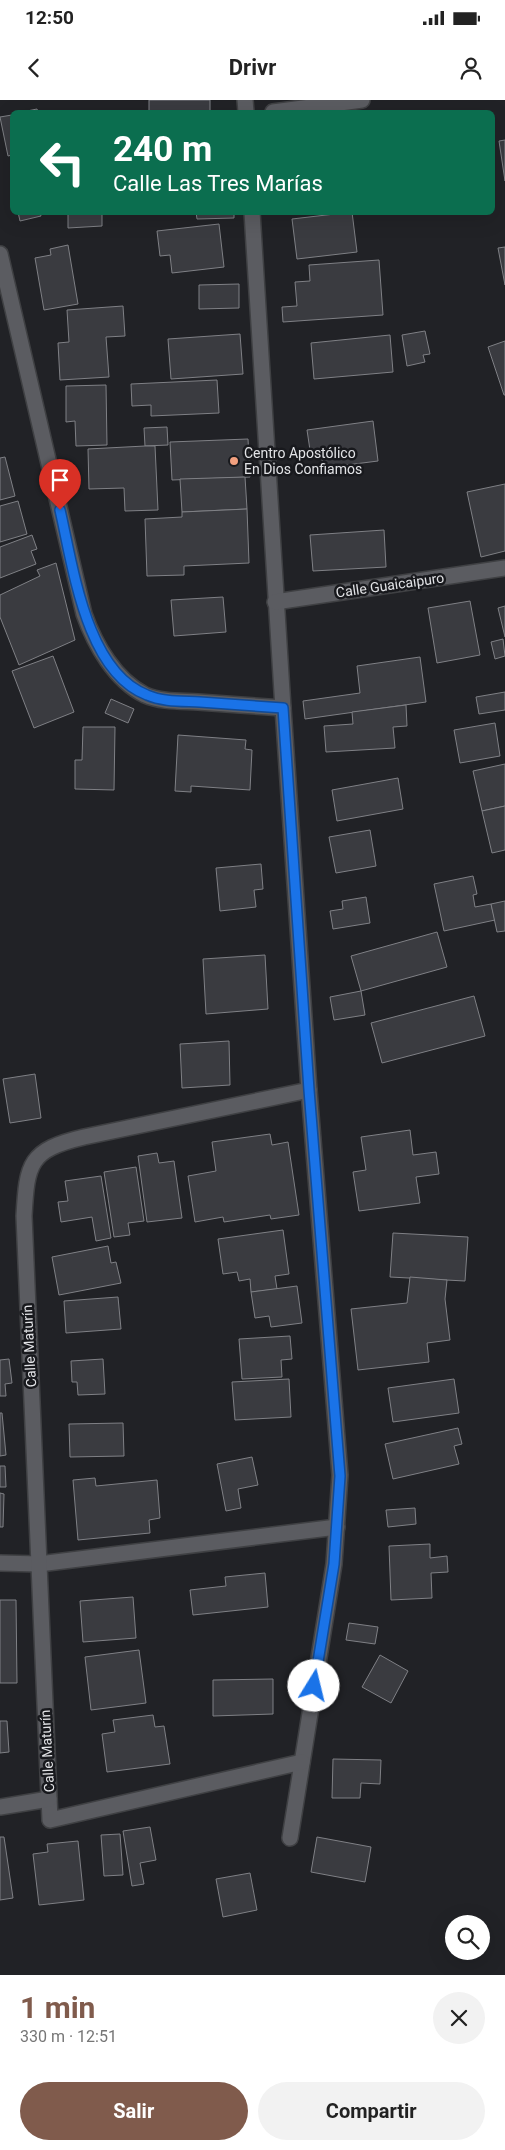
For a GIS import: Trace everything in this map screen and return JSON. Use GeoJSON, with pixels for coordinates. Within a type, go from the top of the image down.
{"type":"FeatureCollection","features":[{"type":"Feature","properties":{"kind":"street"},"geometry":{"type":"LineString","coordinates":[[288,110],[362,100]]}},
{"type":"Feature","properties":{"kind":"street"},"geometry":{"type":"LineString","coordinates":[[252,215],[275,602],[309,1090],[340,1476],[334,1564],[290,1838]]}},
{"type":"Feature","properties":{"kind":"street"},"geometry":{"type":"LineString","coordinates":[[0,254],[84,614],[90,631],[106,658],[120,676],[146,695],[166,700],[283,708]]}},
{"type":"Feature","properties":{"kind":"street","name":"Calle Guaicaipuro"},"geometry":{"type":"LineString","coordinates":[[275,602],[505,568]]}},
{"type":"Feature","properties":{"kind":"street","name":"Calle Maturín"},"geometry":{"type":"LineString","coordinates":[[302,1762],[50,1820],[24,1232],[26,1186],[34,1160],[44,1150],[63,1142],[309,1090]]}},
{"type":"Feature","properties":{"kind":"street"},"geometry":{"type":"LineString","coordinates":[[0,1563],[39,1564],[337,1527]]}},
{"type":"Feature","properties":{"kind":"street"},"geometry":{"type":"LineString","coordinates":[[0,1807],[49,1799]]}},
{"type":"Feature","properties":{"kind":"building"},"geometry":{"type":"Polygon","coordinates":[[[149,100],[210,100],[210,110],[149,110],[149,100]]]}},
{"type":"Feature","properties":{"kind":"building"},"geometry":{"type":"Polygon","coordinates":[[[10,115],[10,156],[8,156],[0,117],[10,115]]]}},
{"type":"Feature","properties":{"kind":"building"},"geometry":{"type":"Polygon","coordinates":[[[505,140],[505,181],[499,141],[505,140]]]}},
{"type":"Feature","properties":{"kind":"building"},"geometry":{"type":"Polygon","coordinates":[[[19,215],[41,215],[41,216],[20,221],[19,215]]]}},
{"type":"Feature","properties":{"kind":"building"},"geometry":{"type":"Polygon","coordinates":[[[68,215],[102,215],[102,226],[68,228],[68,215]]]}},
{"type":"Feature","properties":{"kind":"building"},"geometry":{"type":"Polygon","coordinates":[[[196,215],[234,215],[234,218],[197,219],[196,215]]]}},
{"type":"Feature","properties":{"kind":"building"},"geometry":{"type":"Polygon","coordinates":[[[326,215],[352,215],[357,252],[297,259],[292,219],[326,215]]]}},
{"type":"Feature","properties":{"kind":"building"},"geometry":{"type":"Polygon","coordinates":[[[219,224],[224,267],[172,273],[170,255],[160,256],[157,231],[219,224]]]}},
{"type":"Feature","properties":{"kind":"building"},"geometry":{"type":"Polygon","coordinates":[[[68,245],[78,304],[44,310],[35,258],[51,255],[50,249],[68,245]]]}},
{"type":"Feature","properties":{"kind":"building"},"geometry":{"type":"Polygon","coordinates":[[[505,247],[505,285],[498,248],[505,247]]]}},
{"type":"Feature","properties":{"kind":"building"},"geometry":{"type":"Polygon","coordinates":[[[379,260],[383,315],[283,322],[282,307],[297,306],[295,282],[310,281],[309,265],[379,260]]]}},
{"type":"Feature","properties":{"kind":"building"},"geometry":{"type":"Polygon","coordinates":[[[239,284],[239,308],[199,309],[199,285],[239,284]]]}},
{"type":"Feature","properties":{"kind":"building"},"geometry":{"type":"Polygon","coordinates":[[[123,306],[125,336],[106,337],[109,377],[60,380],[58,343],[69,342],[67,310],[123,306]]]}},
{"type":"Feature","properties":{"kind":"building"},"geometry":{"type":"Polygon","coordinates":[[[425,331],[430,354],[423,355],[425,362],[407,366],[402,335],[425,331]]]}},
{"type":"Feature","properties":{"kind":"building"},"geometry":{"type":"Polygon","coordinates":[[[240,334],[243,374],[171,379],[168,339],[240,334]]]}},
{"type":"Feature","properties":{"kind":"building"},"geometry":{"type":"Polygon","coordinates":[[[390,335],[393,372],[314,379],[311,343],[390,335]]]}},
{"type":"Feature","properties":{"kind":"building"},"geometry":{"type":"Polygon","coordinates":[[[505,341],[505,395],[504,395],[488,347],[505,341]]]}},
{"type":"Feature","properties":{"kind":"building"},"geometry":{"type":"Polygon","coordinates":[[[217,380],[219,413],[151,416],[151,405],[132,406],[131,384],[217,380]]]}},
{"type":"Feature","properties":{"kind":"building"},"geometry":{"type":"Polygon","coordinates":[[[106,385],[107,445],[76,446],[75,421],[66,422],[66,386],[106,385]]]}},
{"type":"Feature","properties":{"kind":"building"},"geometry":{"type":"Polygon","coordinates":[[[373,421],[378,461],[323,468],[321,449],[310,450],[307,430],[373,421]]]}},
{"type":"Feature","properties":{"kind":"building"},"geometry":{"type":"Polygon","coordinates":[[[167,427],[168,445],[145,446],[144,428],[167,427]]]}},
{"type":"Feature","properties":{"kind":"building"},"geometry":{"type":"Polygon","coordinates":[[[248,439],[250,477],[172,480],[170,442],[248,439]]]}},
{"type":"Feature","properties":{"kind":"building"},"geometry":{"type":"Polygon","coordinates":[[[155,446],[158,510],[125,511],[124,488],[89,489],[88,449],[155,446]]]}},
{"type":"Feature","properties":{"kind":"building"},"geometry":{"type":"Polygon","coordinates":[[[5,457],[15,496],[0,500],[0,458],[5,457]]]}},
{"type":"Feature","properties":{"kind":"building"},"geometry":{"type":"Polygon","coordinates":[[[245,477],[247,509],[182,512],[180,479],[245,477]]]}},
{"type":"Feature","properties":{"kind":"building"},"geometry":{"type":"Polygon","coordinates":[[[505,484],[505,551],[481,557],[467,492],[505,484]]]}},
{"type":"Feature","properties":{"kind":"building"},"geometry":{"type":"Polygon","coordinates":[[[18,501],[27,534],[0,542],[0,506],[18,501]]]}},
{"type":"Feature","properties":{"kind":"building"},"geometry":{"type":"Polygon","coordinates":[[[247,509],[249,563],[184,566],[184,575],[147,576],[145,519],[182,517],[182,512],[247,509]]]}},
{"type":"Feature","properties":{"kind":"building"},"geometry":{"type":"Polygon","coordinates":[[[384,530],[386,567],[313,571],[310,535],[384,530]]]}},
{"type":"Feature","properties":{"kind":"building"},"geometry":{"type":"Polygon","coordinates":[[[32,535],[37,549],[31,551],[36,564],[0,578],[0,547],[32,535]]]}},
{"type":"Feature","properties":{"kind":"building"},"geometry":{"type":"Polygon","coordinates":[[[56,563],[75,640],[19,665],[0,617],[0,595],[40,576],[37,570],[56,563]]]}},
{"type":"Feature","properties":{"kind":"building"},"geometry":{"type":"Polygon","coordinates":[[[223,597],[226,632],[174,636],[171,600],[223,597]]]}},
{"type":"Feature","properties":{"kind":"building"},"geometry":{"type":"Polygon","coordinates":[[[470,601],[480,655],[437,663],[428,608],[470,601]]]}},
{"type":"Feature","properties":{"kind":"building"},"geometry":{"type":"Polygon","coordinates":[[[505,606],[505,637],[498,608],[505,606]]]}},
{"type":"Feature","properties":{"kind":"building"},"geometry":{"type":"Polygon","coordinates":[[[503,639],[505,656],[495,659],[491,642],[503,639]]]}},
{"type":"Feature","properties":{"kind":"building"},"geometry":{"type":"Polygon","coordinates":[[[53,656],[74,712],[34,728],[12,671],[53,656]]]}},
{"type":"Feature","properties":{"kind":"building"},"geometry":{"type":"Polygon","coordinates":[[[420,657],[426,702],[305,719],[303,701],[360,693],[357,666],[420,657]]]}},
{"type":"Feature","properties":{"kind":"building"},"geometry":{"type":"Polygon","coordinates":[[[505,692],[505,710],[479,714],[476,697],[505,692]]]}},
{"type":"Feature","properties":{"kind":"building"},"geometry":{"type":"Polygon","coordinates":[[[111,699],[134,709],[128,723],[105,713],[111,699]]]}},
{"type":"Feature","properties":{"kind":"building"},"geometry":{"type":"Polygon","coordinates":[[[406,705],[407,726],[393,727],[395,748],[326,752],[324,726],[353,724],[352,712],[406,705]]]}},
{"type":"Feature","properties":{"kind":"building"},"geometry":{"type":"Polygon","coordinates":[[[495,723],[500,756],[460,763],[454,730],[495,723]]]}},
{"type":"Feature","properties":{"kind":"building"},"geometry":{"type":"Polygon","coordinates":[[[83,727],[115,727],[114,790],[75,789],[75,760],[82,760],[83,727]]]}},
{"type":"Feature","properties":{"kind":"building"},"geometry":{"type":"Polygon","coordinates":[[[178,735],[246,740],[245,749],[252,750],[250,790],[191,786],[191,792],[175,791],[178,735]]]}},
{"type":"Feature","properties":{"kind":"building"},"geometry":{"type":"Polygon","coordinates":[[[505,764],[505,806],[482,811],[473,771],[505,764]]]}},
{"type":"Feature","properties":{"kind":"building"},"geometry":{"type":"Polygon","coordinates":[[[398,778],[403,809],[337,821],[332,790],[398,778]]]}},
{"type":"Feature","properties":{"kind":"building"},"geometry":{"type":"Polygon","coordinates":[[[505,806],[505,850],[492,853],[482,811],[505,806]]]}},
{"type":"Feature","properties":{"kind":"building"},"geometry":{"type":"Polygon","coordinates":[[[370,830],[376,866],[336,873],[329,837],[370,830]]]}},
{"type":"Feature","properties":{"kind":"building"},"geometry":{"type":"Polygon","coordinates":[[[261,864],[263,889],[254,890],[256,907],[220,911],[216,868],[261,864]]]}},
{"type":"Feature","properties":{"kind":"building"},"geometry":{"type":"Polygon","coordinates":[[[473,876],[477,894],[473,895],[475,907],[491,904],[495,920],[444,931],[434,884],[473,876]]]}},
{"type":"Feature","properties":{"kind":"building"},"geometry":{"type":"Polygon","coordinates":[[[366,897],[370,923],[333,929],[330,911],[343,909],[342,901],[366,897]]]}},
{"type":"Feature","properties":{"kind":"building"},"geometry":{"type":"Polygon","coordinates":[[[505,901],[505,931],[497,932],[491,904],[505,901]]]}},
{"type":"Feature","properties":{"kind":"building"},"geometry":{"type":"Polygon","coordinates":[[[437,932],[447,967],[361,991],[351,956],[437,932]]]}},
{"type":"Feature","properties":{"kind":"building"},"geometry":{"type":"Polygon","coordinates":[[[265,955],[268,1009],[206,1014],[203,959],[265,955]]]}},
{"type":"Feature","properties":{"kind":"building"},"geometry":{"type":"Polygon","coordinates":[[[361,991],[365,1015],[334,1020],[330,997],[361,991]]]}},
{"type":"Feature","properties":{"kind":"building"},"geometry":{"type":"Polygon","coordinates":[[[474,996],[485,1036],[382,1063],[371,1023],[474,996]]]}},
{"type":"Feature","properties":{"kind":"building"},"geometry":{"type":"Polygon","coordinates":[[[229,1041],[230,1085],[182,1088],[180,1044],[229,1041]]]}},
{"type":"Feature","properties":{"kind":"building"},"geometry":{"type":"Polygon","coordinates":[[[35,1074],[41,1118],[10,1123],[3,1079],[35,1074]]]}},
{"type":"Feature","properties":{"kind":"building"},"geometry":{"type":"Polygon","coordinates":[[[410,1130],[413,1155],[436,1152],[439,1174],[416,1177],[420,1203],[359,1211],[353,1172],[366,1170],[361,1137],[410,1130]]]}},
{"type":"Feature","properties":{"kind":"building"},"geometry":{"type":"Polygon","coordinates":[[[270,1134],[272,1145],[288,1142],[299,1215],[271,1219],[270,1215],[224,1222],[223,1217],[195,1222],[188,1176],[216,1171],[212,1142],[270,1134]]]}},
{"type":"Feature","properties":{"kind":"building"},"geometry":{"type":"Polygon","coordinates":[[[157,1153],[159,1163],[174,1161],[182,1218],[147,1222],[138,1156],[157,1153]]]}},
{"type":"Feature","properties":{"kind":"building"},"geometry":{"type":"Polygon","coordinates":[[[136,1167],[144,1221],[128,1223],[130,1235],[114,1237],[104,1172],[136,1167]]]}},
{"type":"Feature","properties":{"kind":"building"},"geometry":{"type":"Polygon","coordinates":[[[101,1176],[111,1238],[96,1241],[92,1217],[61,1222],[58,1202],[68,1201],[65,1181],[101,1176]]]}},
{"type":"Feature","properties":{"kind":"building"},"geometry":{"type":"Polygon","coordinates":[[[283,1230],[289,1274],[275,1276],[277,1289],[251,1292],[250,1279],[239,1281],[237,1272],[223,1274],[218,1239],[283,1230]]]}},
{"type":"Feature","properties":{"kind":"building"},"geometry":{"type":"Polygon","coordinates":[[[393,1233],[468,1237],[465,1281],[390,1277],[393,1233]]]}},
{"type":"Feature","properties":{"kind":"building"},"geometry":{"type":"Polygon","coordinates":[[[108,1246],[111,1263],[116,1262],[121,1283],[59,1295],[52,1257],[108,1246]]]}},
{"type":"Feature","properties":{"kind":"building"},"geometry":{"type":"Polygon","coordinates":[[[410,1277],[447,1280],[445,1299],[450,1340],[427,1343],[429,1362],[358,1370],[351,1309],[407,1303],[410,1277]]]}},
{"type":"Feature","properties":{"kind":"building"},"geometry":{"type":"Polygon","coordinates":[[[297,1286],[302,1323],[271,1327],[269,1316],[255,1318],[251,1292],[297,1286]]]}},
{"type":"Feature","properties":{"kind":"building"},"geometry":{"type":"Polygon","coordinates":[[[118,1297],[121,1329],[66,1333],[64,1301],[118,1297]]]}},
{"type":"Feature","properties":{"kind":"building"},"geometry":{"type":"Polygon","coordinates":[[[290,1336],[292,1359],[281,1360],[282,1377],[242,1379],[239,1339],[290,1336]]]}},
{"type":"Feature","properties":{"kind":"building"},"geometry":{"type":"Polygon","coordinates":[[[9,1359],[12,1383],[5,1384],[6,1396],[0,1396],[0,1360],[9,1359]]]}},
{"type":"Feature","properties":{"kind":"building"},"geometry":{"type":"Polygon","coordinates":[[[103,1359],[105,1394],[78,1395],[77,1382],[72,1382],[71,1361],[103,1359]]]}},
{"type":"Feature","properties":{"kind":"building"},"geometry":{"type":"Polygon","coordinates":[[[289,1379],[291,1417],[235,1420],[232,1382],[289,1379]]]}},
{"type":"Feature","properties":{"kind":"building"},"geometry":{"type":"Polygon","coordinates":[[[454,1379],[459,1413],[393,1422],[388,1388],[454,1379]]]}},
{"type":"Feature","properties":{"kind":"building"},"geometry":{"type":"Polygon","coordinates":[[[0,1413],[2,1413],[6,1455],[0,1456],[0,1413]]]}},
{"type":"Feature","properties":{"kind":"building"},"geometry":{"type":"Polygon","coordinates":[[[123,1423],[124,1456],[70,1457],[69,1424],[123,1423]]]}},
{"type":"Feature","properties":{"kind":"building"},"geometry":{"type":"Polygon","coordinates":[[[458,1428],[462,1444],[454,1446],[459,1464],[393,1479],[385,1444],[458,1428]]]}},
{"type":"Feature","properties":{"kind":"building"},"geometry":{"type":"Polygon","coordinates":[[[252,1457],[258,1485],[238,1489],[241,1508],[226,1511],[217,1464],[252,1457]]]}},
{"type":"Feature","properties":{"kind":"building"},"geometry":{"type":"Polygon","coordinates":[[[0,1466],[5,1466],[6,1487],[0,1487],[0,1466]]]}},
{"type":"Feature","properties":{"kind":"building"},"geometry":{"type":"Polygon","coordinates":[[[95,1478],[96,1486],[157,1480],[160,1518],[149,1520],[150,1533],[78,1540],[73,1480],[95,1478]]]}},
{"type":"Feature","properties":{"kind":"building"},"geometry":{"type":"Polygon","coordinates":[[[0,1493],[4,1494],[3,1527],[0,1527],[0,1493]]]}},
{"type":"Feature","properties":{"kind":"building"},"geometry":{"type":"Polygon","coordinates":[[[415,1508],[416,1524],[388,1527],[386,1510],[415,1508]]]}},
{"type":"Feature","properties":{"kind":"building"},"geometry":{"type":"Polygon","coordinates":[[[430,1544],[430,1558],[447,1556],[448,1572],[431,1573],[432,1598],[391,1600],[389,1546],[430,1544]]]}},
{"type":"Feature","properties":{"kind":"building"},"geometry":{"type":"Polygon","coordinates":[[[265,1573],[268,1607],[193,1615],[190,1590],[226,1586],[225,1577],[265,1573]]]}},
{"type":"Feature","properties":{"kind":"building"},"geometry":{"type":"Polygon","coordinates":[[[133,1597],[136,1638],[83,1642],[80,1601],[133,1597]]]}},
{"type":"Feature","properties":{"kind":"building"},"geometry":{"type":"Polygon","coordinates":[[[0,1600],[16,1600],[17,1683],[0,1683],[0,1600]]]}},
{"type":"Feature","properties":{"kind":"building"},"geometry":{"type":"Polygon","coordinates":[[[349,1623],[378,1627],[375,1644],[346,1640],[349,1623]]]}},
{"type":"Feature","properties":{"kind":"building"},"geometry":{"type":"Polygon","coordinates":[[[139,1650],[146,1703],[91,1710],[85,1657],[139,1650]]]}},
{"type":"Feature","properties":{"kind":"building"},"geometry":{"type":"Polygon","coordinates":[[[380,1655],[408,1671],[391,1703],[362,1687],[380,1655]]]}},
{"type":"Feature","properties":{"kind":"building"},"geometry":{"type":"Polygon","coordinates":[[[273,1679],[273,1714],[213,1716],[213,1680],[273,1679]]]}},
{"type":"Feature","properties":{"kind":"building"},"geometry":{"type":"Polygon","coordinates":[[[153,1715],[155,1727],[164,1726],[170,1764],[107,1772],[102,1734],[115,1732],[113,1720],[153,1715]]]}},
{"type":"Feature","properties":{"kind":"building"},"geometry":{"type":"Polygon","coordinates":[[[0,1721],[7,1721],[9,1752],[0,1753],[0,1721]]]}},
{"type":"Feature","properties":{"kind":"building"},"geometry":{"type":"Polygon","coordinates":[[[333,1759],[381,1760],[380,1784],[361,1783],[360,1798],[332,1798],[333,1759]]]}},
{"type":"Feature","properties":{"kind":"building"},"geometry":{"type":"Polygon","coordinates":[[[150,1827],[156,1860],[140,1863],[144,1884],[132,1886],[123,1831],[150,1827]]]}},
{"type":"Feature","properties":{"kind":"building"},"geometry":{"type":"Polygon","coordinates":[[[120,1834],[123,1875],[104,1876],[101,1835],[120,1834]]]}},
{"type":"Feature","properties":{"kind":"building"},"geometry":{"type":"Polygon","coordinates":[[[0,1837],[4,1837],[13,1898],[0,1900],[0,1837]]]}},
{"type":"Feature","properties":{"kind":"building"},"geometry":{"type":"Polygon","coordinates":[[[317,1837],[371,1847],[365,1882],[311,1872],[317,1837]]]}},
{"type":"Feature","properties":{"kind":"building"},"geometry":{"type":"Polygon","coordinates":[[[78,1841],[84,1900],[39,1905],[33,1854],[48,1852],[47,1844],[78,1841]]]}},
{"type":"Feature","properties":{"kind":"building"},"geometry":{"type":"Polygon","coordinates":[[[250,1873],[257,1910],[223,1917],[216,1879],[250,1873]]]}},
{"type":"Feature","properties":{"kind":"place","name":"Centro Apostólico En Dios Confiamos"},"geometry":{"type":"Point","coordinates":[234,461]}},
{"type":"Feature","properties":{"kind":"route"},"geometry":{"type":"LineString","coordinates":[[60,510],[84,614],[90,631],[106,658],[120,676],[146,695],[166,700],[283,708],[309,1090],[340,1476],[334,1564],[314,1686]]}}]}
